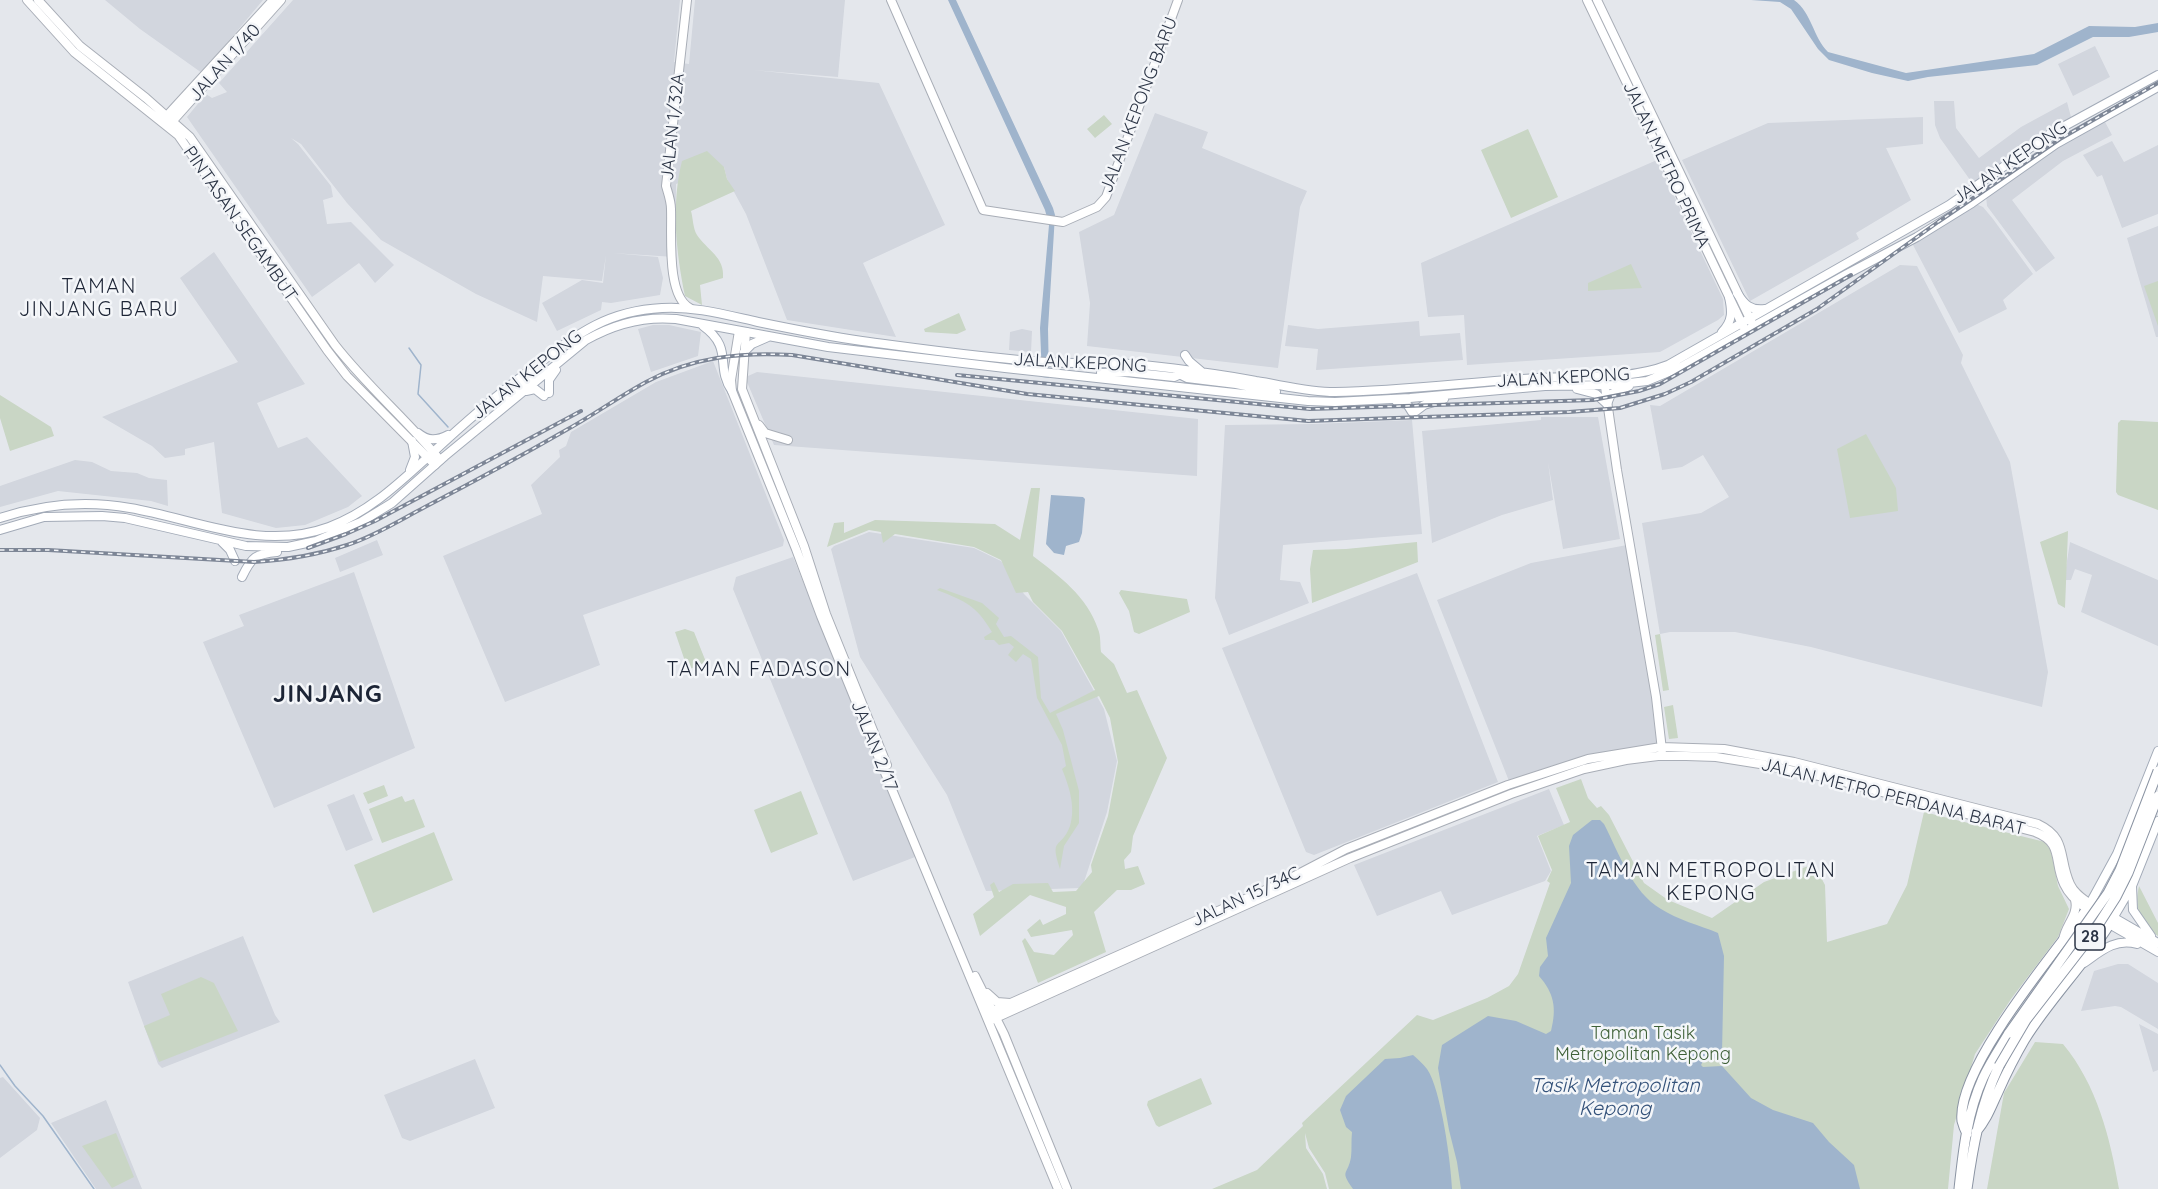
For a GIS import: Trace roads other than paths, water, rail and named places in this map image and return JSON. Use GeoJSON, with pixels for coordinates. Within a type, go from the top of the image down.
{"type":"FeatureCollection","features":[{"type":"Feature","properties":{"kind":"highway","name":"28"},"geometry":{"type":"LineString","coordinates":[[1959,1189],[1971,1133],[1986,1096],[1995,1064],[2019,1016],[2084,931],[2109,893],[2158,771]]}},
{"type":"Feature","properties":{"kind":"highway","name":"28"},"geometry":{"type":"LineString","coordinates":[[1995,1064],[2091,936],[2116,897],[2128,873],[2158,796]]}},
{"type":"Feature","properties":{"kind":"highway"},"geometry":{"type":"LineString","coordinates":[[2088,907],[1990,1042],[1970,1085],[1964,1108],[1962,1120],[1971,1133],[1987,1120],[2011,1064],[2026,1038],[2096,946],[2112,921]]}},
{"type":"Feature","properties":{"kind":"highway"},"geometry":{"type":"LineString","coordinates":[[2070,932],[2079,928],[2089,929],[2096,938],[2096,946]]}},
{"type":"Feature","properties":{"kind":"highway","name":"28"},"geometry":{"type":"LineString","coordinates":[[1967,1189],[1971,1133]]}},
{"type":"Feature","properties":{"kind":"main road","name":"JALAN KEPONG"},"geometry":{"type":"LineString","coordinates":[[0,530],[44,517],[102,516],[125,518],[253,547],[288,547],[316,541],[362,522],[392,503],[437,462],[571,351],[599,332],[637,321],[670,318],[834,348],[1308,401],[1378,399],[1563,386],[1650,372],[1668,365],[1718,337],[1748,325],[1771,307],[1949,205],[2050,134],[2158,75]]}},
{"type":"Feature","properties":{"kind":"main road","name":"JALAN KEPONG"},"geometry":{"type":"LineString","coordinates":[[0,518],[38,506],[64,503],[94,504],[132,508],[236,533],[288,535],[316,531],[350,518],[373,504],[484,406],[565,342],[615,317],[658,308],[691,309],[816,333],[900,346],[1038,361],[1127,364],[1203,373],[1319,392],[1536,378],[1638,383],[1681,367],[1748,325],[1917,237],[1972,203],[2056,144],[2158,87]]}},
{"type":"Feature","properties":{"kind":"main road"},"geometry":{"type":"LineString","coordinates":[[1733,295],[1753,309],[1771,307]]}},
{"type":"Feature","properties":{"kind":"main road"},"geometry":{"type":"LineString","coordinates":[[1718,337],[1729,324],[1733,295]]}},
{"type":"Feature","properties":{"kind":"main road"},"geometry":{"type":"LineString","coordinates":[[709,312],[714,318],[738,323],[743,330],[755,326],[796,334],[816,333]]}},
{"type":"Feature","properties":{"kind":"main road"},"geometry":{"type":"LineString","coordinates":[[699,323],[710,331],[722,347],[725,377],[732,391]]}},
{"type":"Feature","properties":{"kind":"main road"},"geometry":{"type":"LineString","coordinates":[[744,352],[752,344],[769,336]]}},
{"type":"Feature","properties":{"kind":"main road"},"geometry":{"type":"LineString","coordinates":[[405,478],[415,460],[415,437],[436,440],[464,426],[528,378],[539,377],[543,366],[565,342]]}},
{"type":"Feature","properties":{"kind":"main road"},"geometry":{"type":"LineString","coordinates":[[522,392],[534,389],[546,394],[550,376],[571,351]]}},
{"type":"Feature","properties":{"kind":"main road"},"geometry":{"type":"LineString","coordinates":[[1163,368],[1173,366],[1183,357],[1203,373]]}},
{"type":"Feature","properties":{"kind":"main road"},"geometry":{"type":"LineString","coordinates":[[1065,374],[1127,372],[1174,377],[1181,372],[1187,378],[1251,386],[1308,401]]}},
{"type":"Feature","properties":{"kind":"main road"},"geometry":{"type":"LineString","coordinates":[[1563,386],[1596,394],[1607,404],[1614,392],[1638,383]]}},
{"type":"Feature","properties":{"kind":"main road"},"geometry":{"type":"LineString","coordinates":[[1378,399],[1404,403],[1414,412],[1429,403],[1495,391]]}},
{"type":"Feature","properties":{"kind":"main road"},"geometry":{"type":"LineString","coordinates":[[221,541],[230,550],[235,561]]}},
{"type":"Feature","properties":{"kind":"main road"},"geometry":{"type":"LineString","coordinates":[[242,577],[248,565],[257,555],[277,552],[288,547]]}},
{"type":"Feature","properties":{"kind":"main road"},"geometry":{"type":"LineString","coordinates":[[2156,946],[2088,907],[2117,854],[2158,751]]}},
{"type":"Feature","properties":{"kind":"main road"},"geometry":{"type":"LineString","coordinates":[[2112,921],[2130,889],[2158,821]]}},
{"type":"Feature","properties":{"kind":"main road"},"geometry":{"type":"LineString","coordinates":[[2107,874],[2104,889],[2107,897],[2116,898],[2130,889]]}},
{"type":"Feature","properties":{"kind":"main road"},"geometry":{"type":"LineString","coordinates":[[2130,889],[2133,910],[2156,946]]}},
{"type":"Feature","properties":{"kind":"main road"},"geometry":{"type":"LineString","coordinates":[[2076,970],[2100,951],[2121,942],[2156,946]]}},
{"type":"Feature","properties":{"kind":"street","name":"PINTASAN SEGAMBUT"},"geometry":{"type":"LineString","coordinates":[[27,0],[74,52],[190,137],[346,360],[437,462]]}},
{"type":"Feature","properties":{"kind":"street","name":"PINTASAN SEGAMBUT"},"geometry":{"type":"LineString","coordinates":[[38,0],[80,46],[146,98],[168,121],[347,376],[415,437]]}},
{"type":"Feature","properties":{"kind":"street","name":"JALAN 1/40"},"geometry":{"type":"LineString","coordinates":[[168,121],[273,0]]}},
{"type":"Feature","properties":{"kind":"street","name":"JALAN 1/40"},"geometry":{"type":"LineString","coordinates":[[181,106],[281,0]]}},
{"type":"Feature","properties":{"kind":"street","name":"JALAN 1/32A"},"geometry":{"type":"LineString","coordinates":[[678,290],[670,254],[671,208],[666,186],[687,0]]}},
{"type":"Feature","properties":{"kind":"street","name":"JALAN KEPONG BARU"},"geometry":{"type":"LineString","coordinates":[[891,0],[983,210],[1059,221],[1096,207],[1106,197],[1178,0]]}},
{"type":"Feature","properties":{"kind":"street","name":"JALAN METRO PRIMA"},"geometry":{"type":"LineString","coordinates":[[1587,0],[1748,325]]}},
{"type":"Feature","properties":{"kind":"street","name":"JALAN METRO PRIMA"},"geometry":{"type":"LineString","coordinates":[[1597,0],[1733,295]]}},
{"type":"Feature","properties":{"kind":"street"},"geometry":{"type":"LineString","coordinates":[[146,98],[161,106],[181,106],[183,121],[190,137]]}},
{"type":"Feature","properties":{"kind":"street"},"geometry":{"type":"LineString","coordinates":[[233,198],[247,225],[244,229]]}},
{"type":"Feature","properties":{"kind":"street"},"geometry":{"type":"LineString","coordinates":[[658,308],[670,303],[678,290]]}},
{"type":"Feature","properties":{"kind":"street"},"geometry":{"type":"LineString","coordinates":[[678,290],[681,301],[691,309]]}},
{"type":"Feature","properties":{"kind":"street","name":"JALAN 2/17"},"geometry":{"type":"LineString","coordinates":[[743,330],[744,352],[741,384],[804,546],[826,614],[991,1016]]}},
{"type":"Feature","properties":{"kind":"street","name":"JALAN 2/17"},"geometry":{"type":"LineString","coordinates":[[743,330],[732,391],[876,751],[991,1016]]}},
{"type":"Feature","properties":{"kind":"street"},"geometry":{"type":"LineString","coordinates":[[1604,380],[1656,697],[1662,756]]}},
{"type":"Feature","properties":{"kind":"street"},"geometry":{"type":"LineString","coordinates":[[753,417],[765,433],[788,440]]}},
{"type":"Feature","properties":{"kind":"street"},"geometry":{"type":"LineString","coordinates":[[770,462],[772,439]]}},
{"type":"Feature","properties":{"kind":"street","name":"JALAN METRO PERDANA BARAT"},"geometry":{"type":"LineString","coordinates":[[1508,785],[1588,759],[1661,747],[1717,749],[1794,762],[2049,829],[2056,838],[2070,884],[2088,907]]}},
{"type":"Feature","properties":{"kind":"street","name":"JALAN METRO PERDANA BARAT"},"geometry":{"type":"LineString","coordinates":[[1511,794],[1584,769],[1626,760],[1662,756],[1716,757],[1781,768],[1860,786],[2044,835],[2054,845],[2061,878],[2068,892],[2075,900],[2088,907]]}},
{"type":"Feature","properties":{"kind":"street","name":"JALAN 15/34C"},"geometry":{"type":"LineString","coordinates":[[1014,1006],[1281,883],[1346,849],[1508,785]]}},
{"type":"Feature","properties":{"kind":"street","name":"JALAN 15/34C"},"geometry":{"type":"LineString","coordinates":[[991,1016],[1350,858],[1511,794]]}},
{"type":"Feature","properties":{"kind":"street"},"geometry":{"type":"LineString","coordinates":[[2062,943],[2065,928],[2076,910],[2075,900]]}},
{"type":"Feature","properties":{"kind":"street"},"geometry":{"type":"LineString","coordinates":[[979,983],[993,999],[1014,1006],[1003,1020],[1004,1034]]}},
{"type":"Feature","properties":{"kind":"street"},"geometry":{"type":"LineString","coordinates":[[991,1016],[1004,1034],[1067,1189]]}},
{"type":"Feature","properties":{"kind":"street"},"geometry":{"type":"LineString","coordinates":[[991,1016],[1058,1189]]}},
{"type":"Feature","properties":{"kind":"water"},"geometry":{"type":"Polygon","coordinates":[[[948,0],[956,0],[1055,215],[1048,329],[1049,378],[1042,377],[1040,328],[1049,225],[1045,210],[948,0]]]}},
{"type":"Feature","properties":{"kind":"water"},"geometry":{"type":"Polygon","coordinates":[[[1751,0],[1794,0],[1809,18],[1828,52],[1906,73],[2034,54],[2089,26],[2135,27],[2158,23],[2158,32],[2129,37],[2093,37],[2037,65],[1908,81],[1829,60],[1818,49],[1791,9],[1780,2],[1751,0]]]}},
{"type":"Feature","properties":{"kind":"water"},"geometry":{"type":"Polygon","coordinates":[[[1051,495],[1085,499],[1079,542],[1066,546],[1064,555],[1054,553],[1046,544],[1051,495]]]}},
{"type":"Feature","properties":{"kind":"water","name":"Tasik Metropolitan Kepong"},"geometry":{"type":"Polygon","coordinates":[[[1592,820],[1600,820],[1604,824],[1627,871],[1651,902],[1674,916],[1718,933],[1724,956],[1722,1053],[1711,1061],[1704,1059],[1701,1065],[1703,1067],[1722,1066],[1751,1098],[1773,1110],[1813,1123],[1829,1142],[1854,1165],[1860,1189],[1461,1189],[1438,1068],[1442,1045],[1488,1016],[1516,1021],[1546,1034],[1551,1031],[1554,1015],[1553,1001],[1539,976],[1540,967],[1548,956],[1546,938],[1571,883],[1569,846],[1573,835],[1592,820]]]}},
{"type":"Feature","properties":{"kind":"water"},"geometry":{"type":"Polygon","coordinates":[[[1413,1055],[1427,1069],[1437,1093],[1450,1162],[1452,1189],[1353,1189],[1345,1175],[1351,1157],[1352,1132],[1346,1127],[1340,1110],[1346,1096],[1385,1059],[1413,1055]]]}},
{"type":"Feature","properties":{"kind":"waterway"},"geometry":{"type":"LineString","coordinates":[[409,348],[421,365],[418,394],[448,427]]}},
{"type":"Feature","properties":{"kind":"waterway"},"geometry":{"type":"LineString","coordinates":[[0,1065],[15,1086],[43,1116],[94,1189]]}},
{"type":"Feature","properties":{"kind":"railway"},"geometry":{"type":"LineString","coordinates":[[0,550],[48,550],[254,562],[324,552],[387,528],[533,449],[636,387],[663,374],[717,358],[754,354],[792,355],[1027,394],[1308,421],[1569,412],[1620,408],[1665,394],[1691,382],[1817,309],[1938,222],[2060,139],[2158,83]]}},
{"type":"Feature","properties":{"kind":"railway"},"geometry":{"type":"LineString","coordinates":[[957,375],[1310,409],[1593,400],[1639,391],[1660,384],[1851,275]]}},
{"type":"Feature","properties":{"kind":"railway"},"geometry":{"type":"LineString","coordinates":[[308,548],[375,521],[581,411]]}},
{"type":"Feature","properties":{"kind":"district","name":"TAMAN JINJANG BARU"},"geometry":{"type":"Point","coordinates":[99,298]}},
{"type":"Feature","properties":{"kind":"district","name":"TAMAN FADASON"},"geometry":{"type":"Point","coordinates":[759,670]}},
{"type":"Feature","properties":{"kind":"district","name":"JINJANG"},"geometry":{"type":"Point","coordinates":[328,695]}},
{"type":"Feature","properties":{"kind":"district","name":"TAMAN METROPOLITAN KEPONG"},"geometry":{"type":"Point","coordinates":[1711,882]}},
{"type":"Feature","properties":{"kind":"park label","name":"Taman Tasik Metropolitan Kepong"},"geometry":{"type":"Point","coordinates":[1643,1044]}}]}
